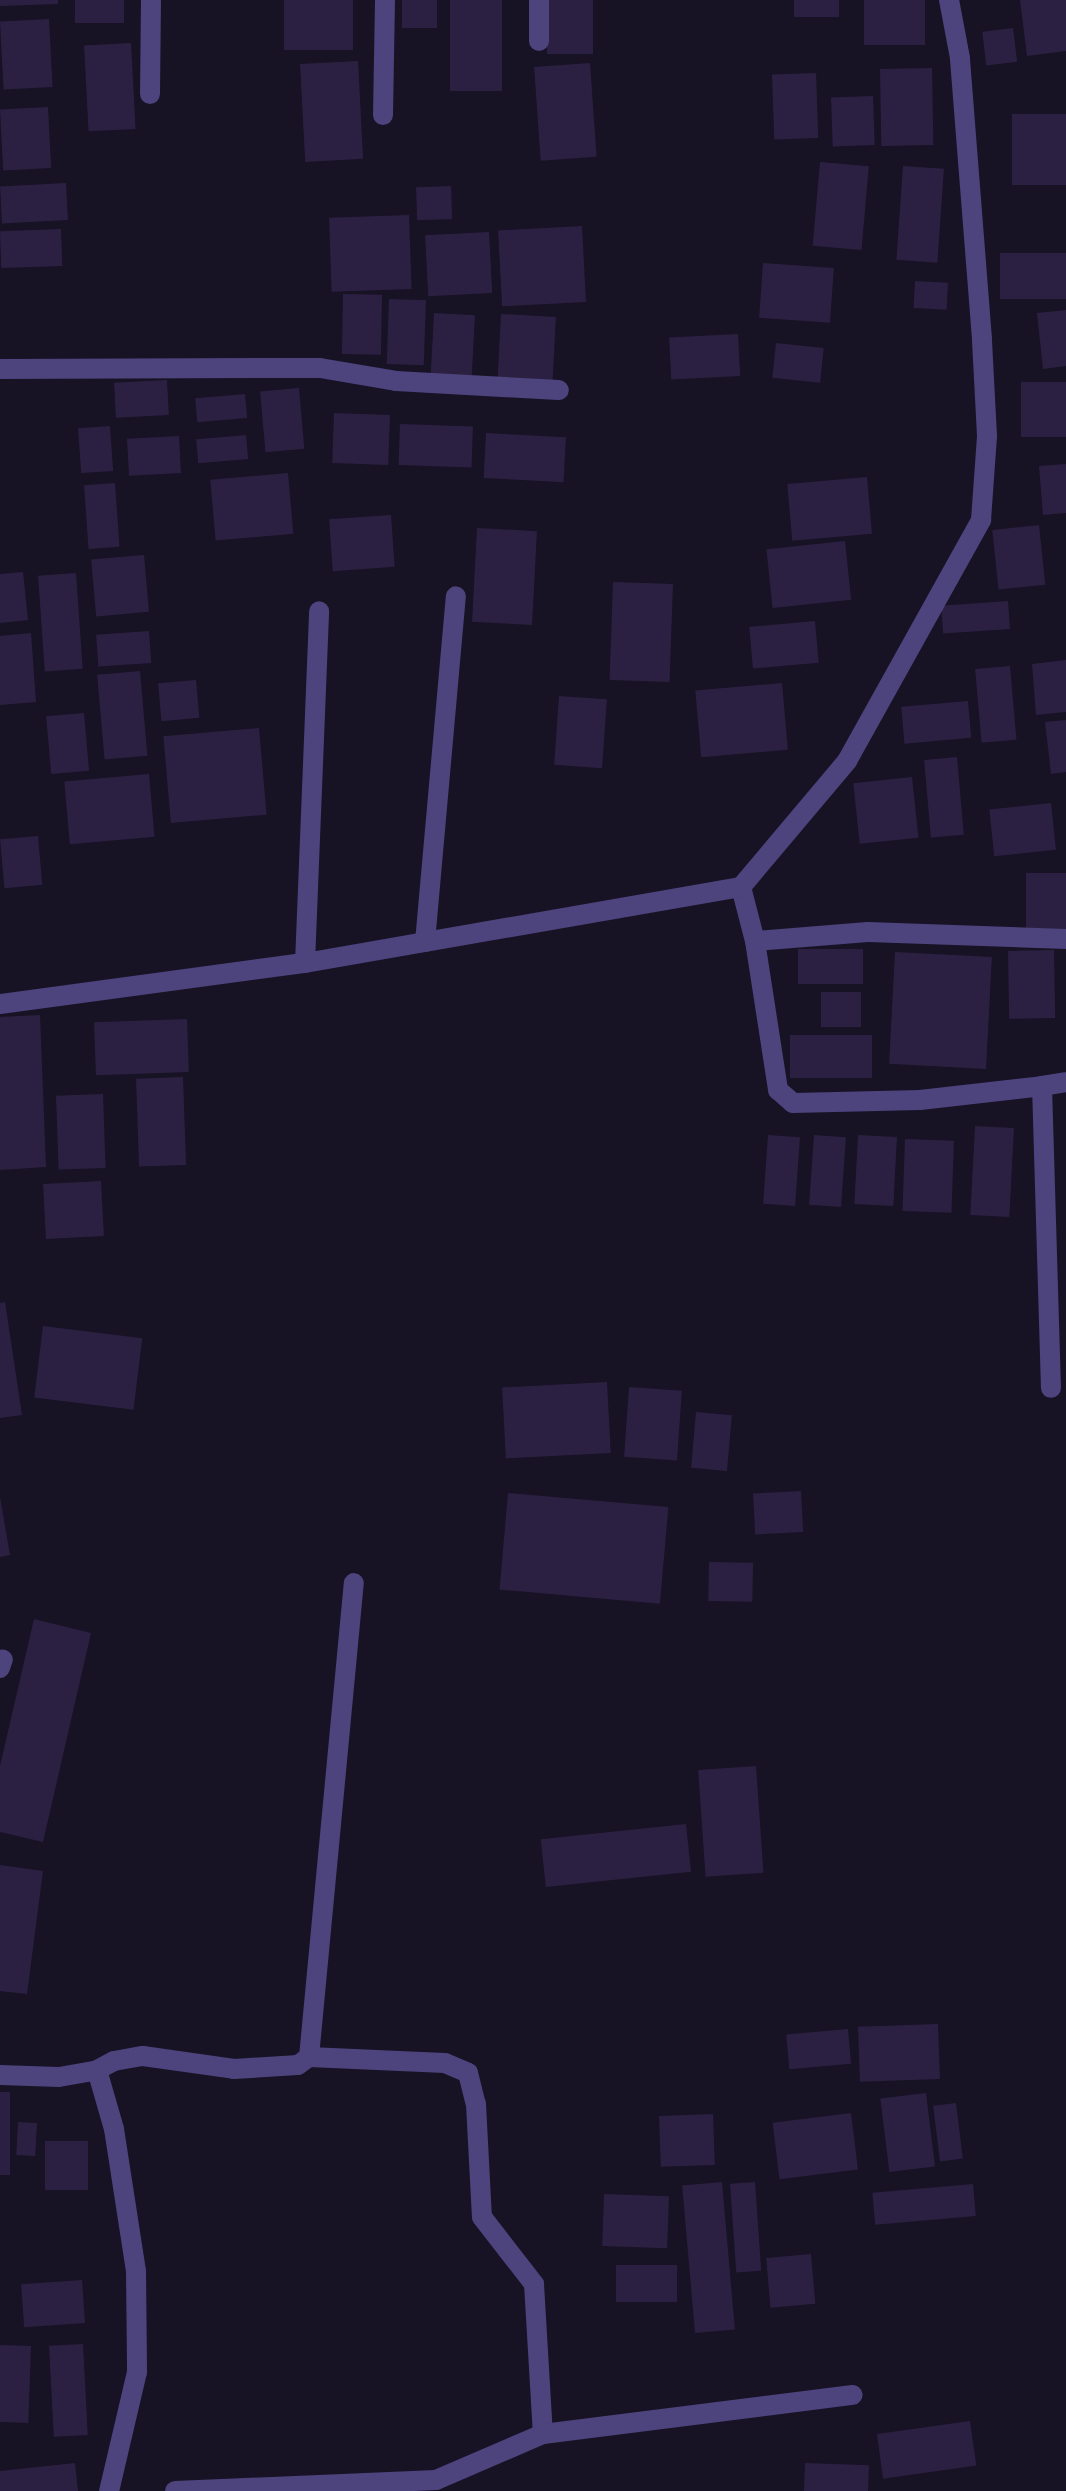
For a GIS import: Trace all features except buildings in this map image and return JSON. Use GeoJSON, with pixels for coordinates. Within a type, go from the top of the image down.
{"type":"FeatureCollection","features":[{"type":"Feature","properties":{"kind":"street"},"geometry":{"type":"LineString","coordinates":[[150,94],[151,0]]}},
{"type":"Feature","properties":{"kind":"street"},"geometry":{"type":"LineString","coordinates":[[383,115],[385,0]]}},
{"type":"Feature","properties":{"kind":"street"},"geometry":{"type":"LineString","coordinates":[[538,40],[540,0]]}},
{"type":"Feature","properties":{"kind":"street"},"geometry":{"type":"LineString","coordinates":[[0,1004],[305,963],[741,887],[847,760],[981,520],[987,436],[982,338],[960,58],[949,0]]}},
{"type":"Feature","properties":{"kind":"street"},"geometry":{"type":"LineString","coordinates":[[0,368],[320,368],[396,382],[560,390]]}},
{"type":"Feature","properties":{"kind":"street"},"geometry":{"type":"LineString","coordinates":[[425,942],[456,596]]}},
{"type":"Feature","properties":{"kind":"street"},"geometry":{"type":"LineString","coordinates":[[305,963],[319,610]]}},
{"type":"Feature","properties":{"kind":"street"},"geometry":{"type":"LineString","coordinates":[[741,887],[756,941],[778,1090],[793,1103],[920,1100],[1066,1082]]}},
{"type":"Feature","properties":{"kind":"street"},"geometry":{"type":"LineString","coordinates":[[756,941],[868,932],[1066,940]]}},
{"type":"Feature","properties":{"kind":"street"},"geometry":{"type":"LineString","coordinates":[[1042,1086],[1047,1146],[1050,1388]]}},
{"type":"Feature","properties":{"kind":"street"},"geometry":{"type":"LineString","coordinates":[[309,2057],[354,1583]]}},
{"type":"Feature","properties":{"kind":"street"},"geometry":{"type":"LineString","coordinates":[[0,2075],[59,2077],[144,2056],[234,2069],[298,2065],[309,2057],[445,2062],[468,2074],[476,2104],[482,2217],[534,2284],[543,2434]]}},
{"type":"Feature","properties":{"kind":"street"},"geometry":{"type":"LineString","coordinates":[[97,2070],[114,2129],[136,2272],[137,2372],[108,2491]]}},
{"type":"Feature","properties":{"kind":"street"},"geometry":{"type":"LineString","coordinates":[[176,2491],[445,2485],[543,2434],[852,2395]]}}]}
